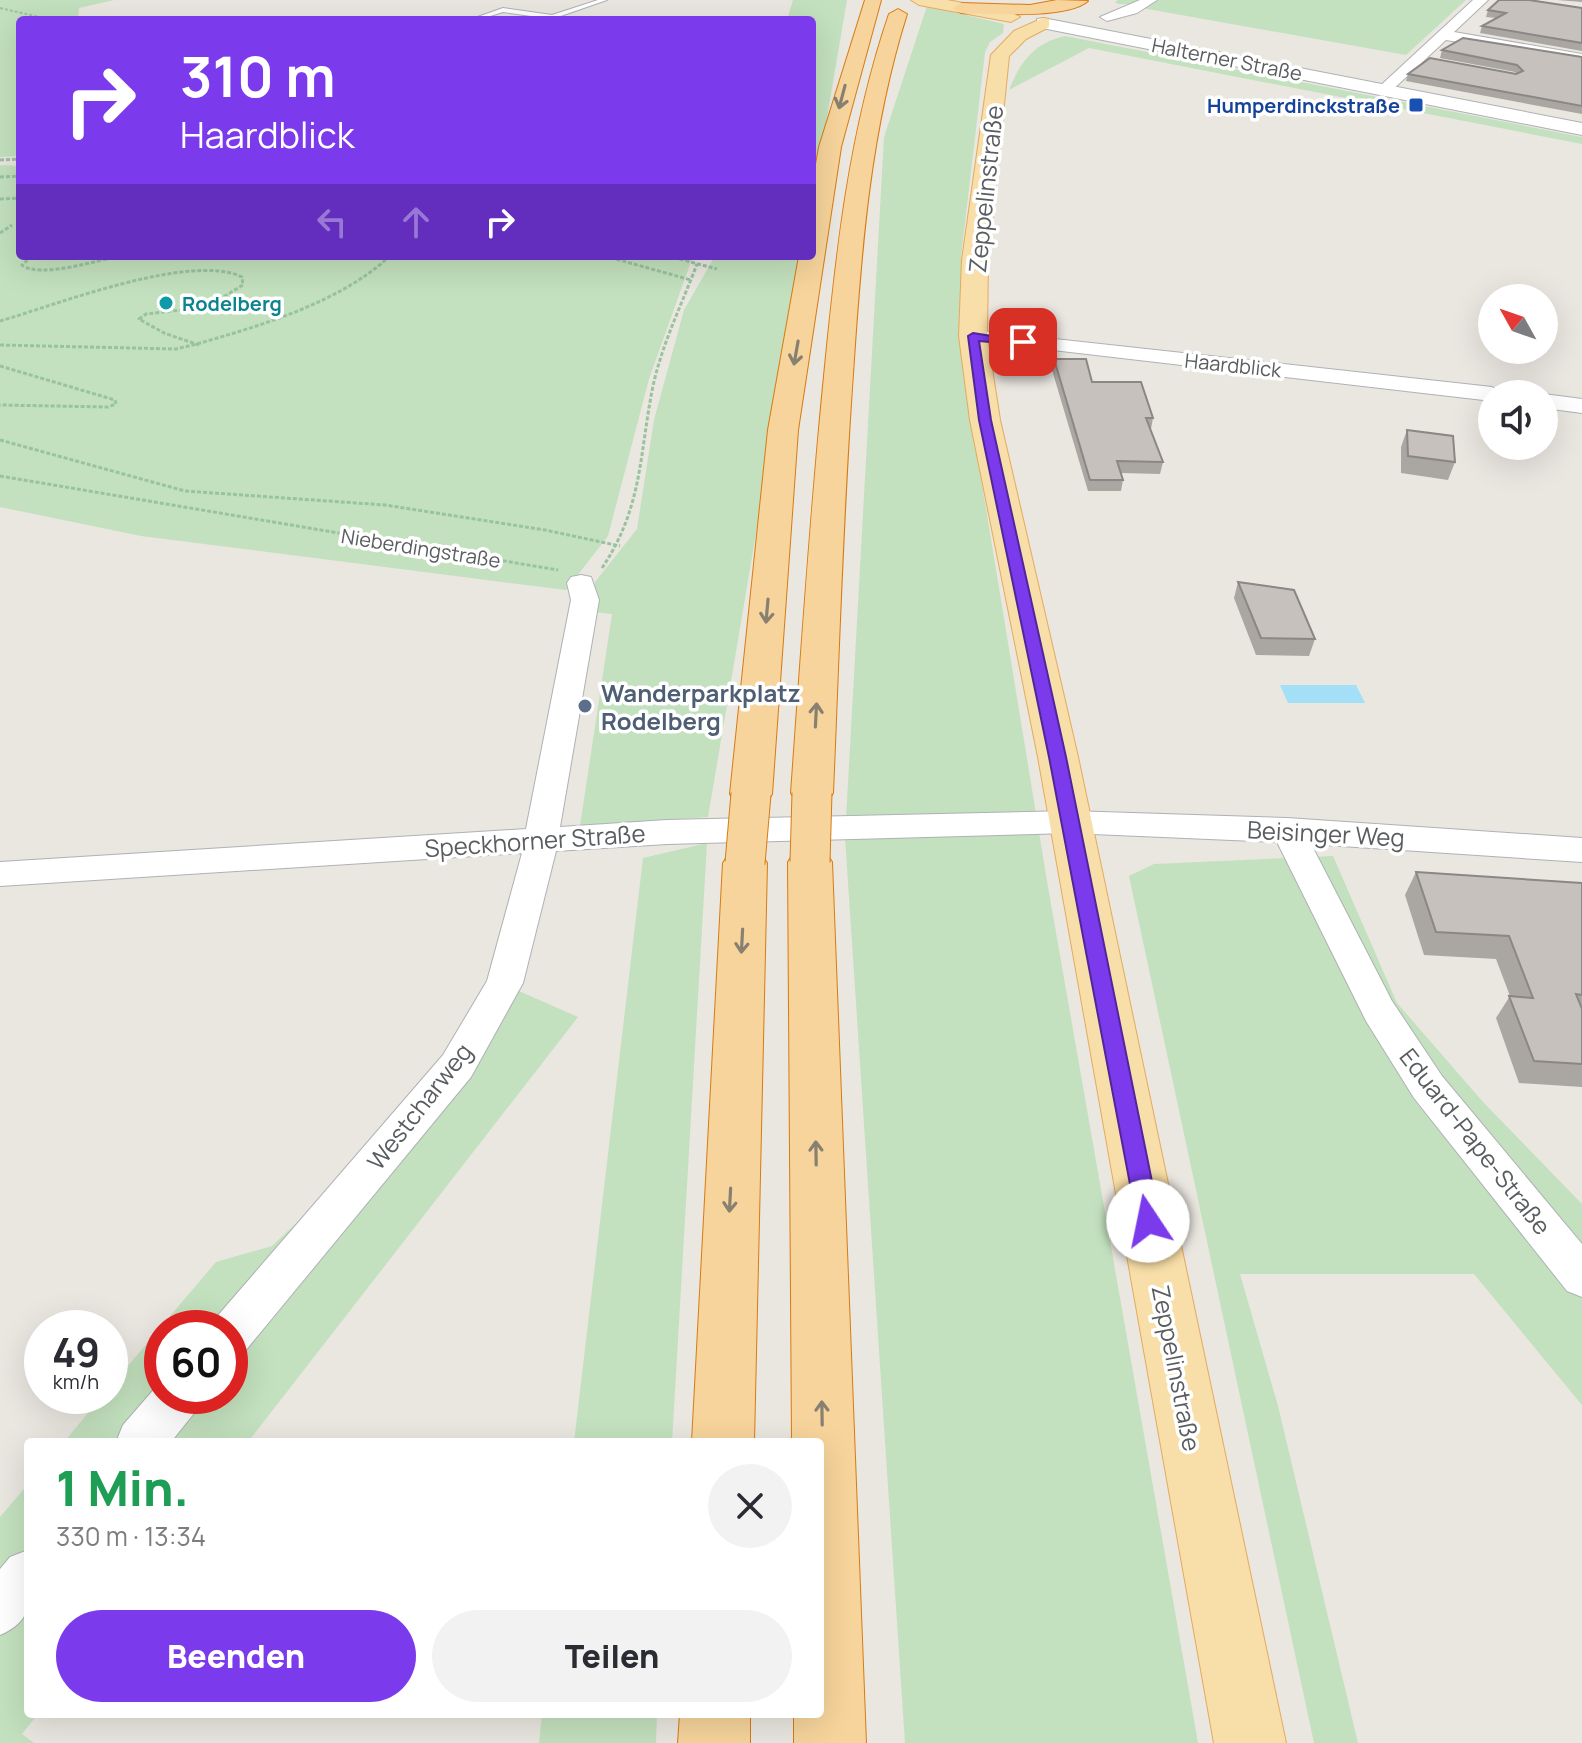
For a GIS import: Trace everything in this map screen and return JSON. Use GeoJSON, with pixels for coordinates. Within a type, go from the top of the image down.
{"type":"FeatureCollection","features":[{"type":"Feature","properties":{"kind":"highway"},"geometry":{"type":"LineString","coordinates":[[1043,23],[1046,17],[1081,0]]}},
{"type":"Feature","properties":{"kind":"highway"},"geometry":{"type":"LineString","coordinates":[[961,8],[1030,10],[1081,0]]}},
{"type":"Feature","properties":{"kind":"highway"},"geometry":{"type":"LineString","coordinates":[[823,1438],[810,862],[812,793],[834,422],[851,232],[870,123],[897,6]]}},
{"type":"Feature","properties":{"kind":"highway"},"geometry":{"type":"LineString","coordinates":[[816,231],[830,147],[897,6]]}},
{"type":"Feature","properties":{"kind":"highway"},"geometry":{"type":"LineString","coordinates":[[1043,23],[1105,9]]}},
{"type":"Feature","properties":{"kind":"highway"},"geometry":{"type":"LineString","coordinates":[[723,1438],[745,863],[783,430],[811,260]]}},
{"type":"Feature","properties":{"kind":"highway"},"geometry":{"type":"LineString","coordinates":[[824,1479],[830,1743]]}},
{"type":"Feature","properties":{"kind":"highway"},"geometry":{"type":"LineString","coordinates":[[714,1743],[715,1718]]}},
{"type":"Feature","properties":{"kind":"main road","name":"Halterner Straße"},"geometry":{"type":"LineString","coordinates":[[897,6],[961,8],[1582,129]]}},
{"type":"Feature","properties":{"kind":"main road","name":"Zeppelinstraße"},"geometry":{"type":"LineString","coordinates":[[1043,23],[1020,35],[1000,55],[975,260],[973,336],[985,420],[1070,822],[1250,1743]]}},
{"type":"Feature","properties":{"kind":"street"},"geometry":{"type":"LineString","coordinates":[[1105,9],[1132,10],[1150,0]]}},
{"type":"Feature","properties":{"kind":"street"},"geometry":{"type":"LineString","coordinates":[[1384,90],[1481,0]]}},
{"type":"Feature","properties":{"kind":"street"},"geometry":{"type":"LineString","coordinates":[[1444,35],[1582,58]]}},
{"type":"Feature","properties":{"kind":"street"},"geometry":{"type":"LineString","coordinates":[[1553,35],[1539,51],[1537,59],[1582,67]]}},
{"type":"Feature","properties":{"kind":"street","name":"Haardblick"},"geometry":{"type":"LineString","coordinates":[[973,336],[1478,392]]}},
{"type":"Feature","properties":{"kind":"street"},"geometry":{"type":"LineString","coordinates":[[1558,403],[1582,406]]}},
{"type":"Feature","properties":{"kind":"street"},"geometry":{"type":"LineString","coordinates":[[539,840],[585,600],[581,583]]}},
{"type":"Feature","properties":{"kind":"street","name":"Beisinger Weg"},"geometry":{"type":"LineString","coordinates":[[1070,822],[1287,830],[1582,850]]}},
{"type":"Feature","properties":{"kind":"street","name":"Speckhorner Straße"},"geometry":{"type":"LineString","coordinates":[[0,874],[667,832],[1070,822]]}},
{"type":"Feature","properties":{"kind":"street","name":"Eduard-Pape-Straße"},"geometry":{"type":"LineString","coordinates":[[1287,830],[1379,1011],[1428,1087],[1582,1277]]}},
{"type":"Feature","properties":{"kind":"street","name":"Westcharweg"},"geometry":{"type":"LineString","coordinates":[[248,1314],[457,1066],[505,983],[533,882],[539,840]]}},
{"type":"Feature","properties":{"kind":"street"},"geometry":{"type":"LineString","coordinates":[[143,1438],[164,1414]]}},
{"type":"Feature","properties":{"kind":"street"},"geometry":{"type":"LineString","coordinates":[[0,1609],[24,1580]]}},
{"type":"Feature","properties":{"kind":"lane"},"geometry":{"type":"LineString","coordinates":[[555,16],[604,0]]}},
{"type":"Feature","properties":{"kind":"lane"},"geometry":{"type":"LineString","coordinates":[[484,16],[503,10],[545,16]]}},
{"type":"Feature","properties":{"kind":"lane"},"geometry":{"type":"LineString","coordinates":[[1420,59],[1436,62]]}},
{"type":"Feature","properties":{"kind":"path"},"geometry":{"type":"LineString","coordinates":[[0,8],[35,16]]}},
{"type":"Feature","properties":{"kind":"path"},"geometry":{"type":"LineString","coordinates":[[0,233],[12,225]]}},
{"type":"Feature","properties":{"kind":"path"},"geometry":{"type":"LineString","coordinates":[[28,260],[22,265],[39,270],[97,260]]}},
{"type":"Feature","properties":{"kind":"path"},"geometry":{"type":"LineString","coordinates":[[0,345],[176,349],[199,345],[343,287],[384,260]]}},
{"type":"Feature","properties":{"kind":"path"},"geometry":{"type":"LineString","coordinates":[[619,260],[691,280]]}},
{"type":"Feature","properties":{"kind":"path"},"geometry":{"type":"LineString","coordinates":[[682,260],[717,269]]}},
{"type":"Feature","properties":{"kind":"path"},"geometry":{"type":"LineString","coordinates":[[581,583],[591,581],[620,546],[637,505],[654,384],[697,264]]}},
{"type":"Feature","properties":{"kind":"path"},"geometry":{"type":"LineString","coordinates":[[0,321],[166,274],[224,269],[242,277],[243,285],[217,303],[207,307],[159,312],[139,319],[164,333],[199,345]]}},
{"type":"Feature","properties":{"kind":"path"},"geometry":{"type":"LineString","coordinates":[[0,366],[115,400],[116,404],[108,407],[0,405]]}},
{"type":"Feature","properties":{"kind":"path"},"geometry":{"type":"LineString","coordinates":[[0,440],[185,491],[385,505],[545,530],[620,546]]}},
{"type":"Feature","properties":{"kind":"path","name":"Nieberdingstraße"},"geometry":{"type":"LineString","coordinates":[[0,476],[453,555],[557,569],[581,583]]}},
{"type":"Feature","properties":{"kind":"green space"},"geometry":{"type":"Polygon","coordinates":[[[0,0],[114,0],[79,8],[78,16],[16,16],[16,156],[0,157],[0,0]]]}},
{"type":"Feature","properties":{"kind":"green space"},"geometry":{"type":"Polygon","coordinates":[[[793,0],[847,0],[816,182],[816,16],[788,16],[793,0]]]}},
{"type":"Feature","properties":{"kind":"green space"},"geometry":{"type":"Polygon","coordinates":[[[1466,0],[1406,55],[1142,8],[1147,4],[1118,4],[1115,2],[1466,0]]]}},
{"type":"Feature","properties":{"kind":"green space"},"geometry":{"type":"Polygon","coordinates":[[[927,6],[1004,24],[1003,33],[990,42],[985,52],[961,257],[961,356],[1048,887],[1198,1743],[905,1743],[845,837],[884,137],[927,6]]]}},
{"type":"Feature","properties":{"kind":"green space"},"geometry":{"type":"Polygon","coordinates":[[[1065,36],[1582,137],[1582,144],[1089,48],[1009,90],[1018,70],[1030,55],[1045,43],[1065,36]]]}},
{"type":"Feature","properties":{"kind":"green space"},"geometry":{"type":"Polygon","coordinates":[[[0,165],[16,166],[16,260],[692,260],[649,379],[608,536],[566,590],[141,536],[0,507],[0,165]]]}},
{"type":"Feature","properties":{"kind":"green space"},"geometry":{"type":"Polygon","coordinates":[[[713,260],[802,260],[708,817],[580,826],[612,614],[592,612],[595,582],[637,529],[654,420],[684,310],[713,260]]]}},
{"type":"Feature","properties":{"kind":"green space"},"geometry":{"type":"Polygon","coordinates":[[[707,843],[672,1438],[574,1438],[643,858],[707,843]]]}},
{"type":"Feature","properties":{"kind":"green space"},"geometry":{"type":"Polygon","coordinates":[[[1333,856],[1397,1003],[1483,1102],[1582,1204],[1582,1405],[1474,1274],[1240,1274],[1278,1406],[1358,1743],[1314,1743],[1129,876],[1154,864],[1333,856]]]}},
{"type":"Feature","properties":{"kind":"green space"},"geometry":{"type":"Polygon","coordinates":[[[512,988],[578,1017],[251,1438],[67,1438],[87,1414],[128,1414],[128,1366],[144,1347],[144,1414],[248,1414],[248,1310],[175,1310],[216,1262],[272,1246],[407,1118],[512,988]]]}},
{"type":"Feature","properties":{"kind":"green space"},"geometry":{"type":"Polygon","coordinates":[[[24,1489],[24,1718],[35,1718],[22,1734],[34,1743],[0,1743],[0,1517],[24,1489]]]}},
{"type":"Feature","properties":{"kind":"green space"},"geometry":{"type":"Polygon","coordinates":[[[542,1718],[657,1718],[656,1743],[539,1743],[542,1718]]]}},
{"type":"Feature","properties":{"kind":"water"},"geometry":{"type":"Polygon","coordinates":[[[1280,685],[1356,685],[1365,703],[1288,703],[1280,685]]]}},
{"type":"Feature","properties":{"kind":"building"},"geometry":{"type":"Polygon","coordinates":[[[1499,0],[1529,0],[1582,8],[1582,43],[1482,26],[1506,13],[1488,10],[1499,0]]]}},
{"type":"Feature","properties":{"kind":"building"},"geometry":{"type":"Polygon","coordinates":[[[1463,38],[1582,57],[1582,106],[1408,74],[1430,58],[1516,74],[1523,71],[1517,65],[1442,50],[1463,38]]]}},
{"type":"Feature","properties":{"kind":"building"},"geometry":{"type":"Polygon","coordinates":[[[1054,359],[1086,359],[1092,382],[1141,382],[1153,418],[1146,418],[1163,462],[1117,461],[1123,480],[1090,480],[1054,359]]]}},
{"type":"Feature","properties":{"kind":"building"},"geometry":{"type":"Polygon","coordinates":[[[1407,430],[1453,436],[1455,462],[1408,456],[1407,430]]]}},
{"type":"Feature","properties":{"kind":"building"},"geometry":{"type":"Polygon","coordinates":[[[1238,582],[1294,590],[1315,639],[1261,638],[1238,582]]]}},
{"type":"Feature","properties":{"kind":"building"},"geometry":{"type":"Polygon","coordinates":[[[1416,872],[1582,883],[1582,995],[1576,994],[1582,1009],[1582,1064],[1534,1061],[1509,996],[1533,998],[1509,936],[1436,932],[1416,872]]]}},
{"type":"Feature","properties":{"kind":"place","name":"Humperdinckstraße"},"geometry":{"type":"Point","coordinates":[1416,105]}},
{"type":"Feature","properties":{"kind":"place","name":"Rodelberg"},"geometry":{"type":"Point","coordinates":[166,303]}},
{"type":"Feature","properties":{"kind":"place","name":"Wanderparkplatz Rodelberg"},"geometry":{"type":"Point","coordinates":[585,706]}},
{"type":"Feature","properties":{"kind":"route"},"geometry":{"type":"LineString","coordinates":[[1023,342],[973,336],[985,420],[1058,757],[1148,1221]]}}]}
